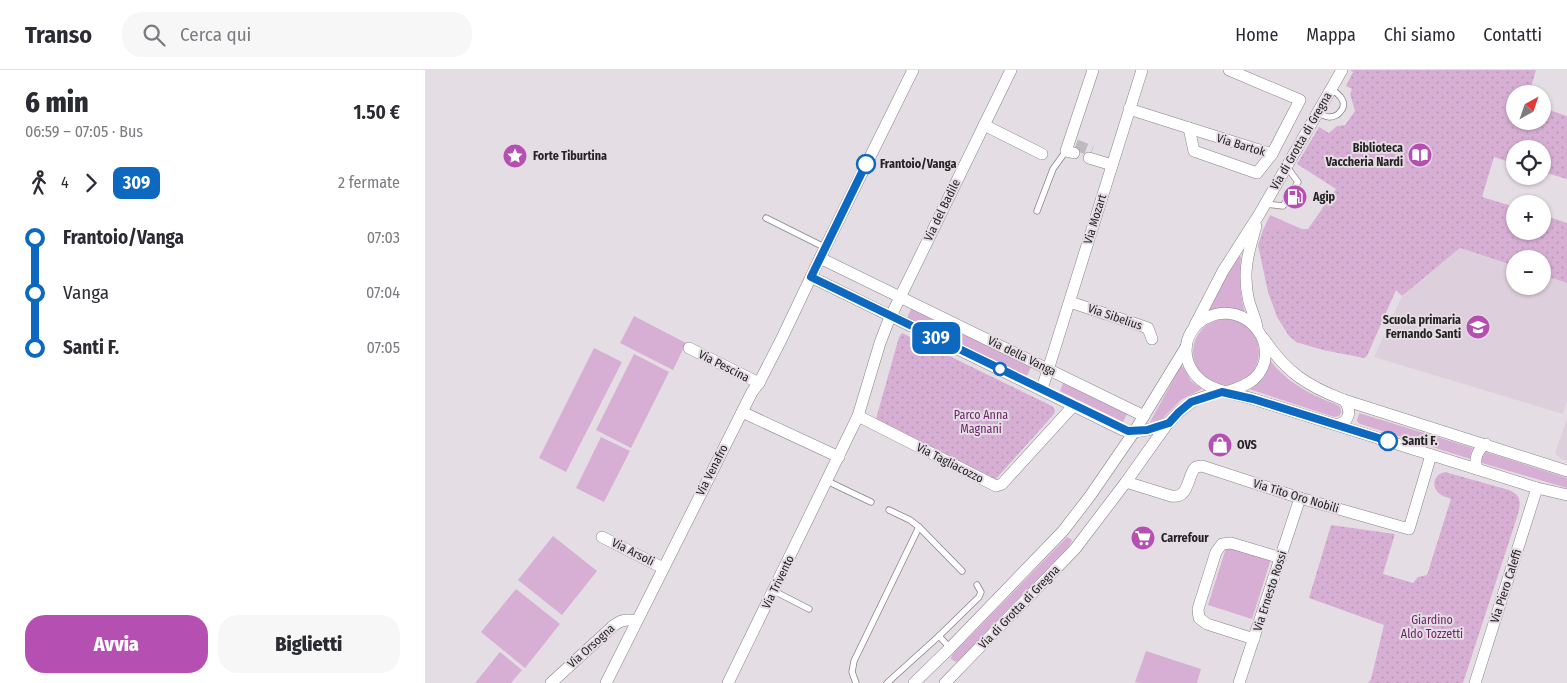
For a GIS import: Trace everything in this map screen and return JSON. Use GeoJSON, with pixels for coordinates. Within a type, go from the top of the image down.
{"type":"FeatureCollection","features":[{"type":"Feature","properties":{"kind":"street","name":"Via Venafro"},"geometry":{"type":"LineString","coordinates":[[606,683],[741,412],[759,383],[782,338],[913,70]]}},
{"type":"Feature","properties":{"kind":"street","name":"Via del Badile"},"geometry":{"type":"LineString","coordinates":[[866,389],[880,343],[891,316],[1011,70]]}},
{"type":"Feature","properties":{"kind":"street"},"geometry":{"type":"LineString","coordinates":[[1071,148],[1093,70]]}},
{"type":"Feature","properties":{"kind":"street","name":"Via Mozart"},"geometry":{"type":"LineString","coordinates":[[1042,389],[1141,70]]}},
{"type":"Feature","properties":{"kind":"street"},"geometry":{"type":"LineString","coordinates":[[1229,70],[1300,100],[1271,154]]}},
{"type":"Feature","properties":{"kind":"street","name":"Via di Grotta di Gregna"},"geometry":{"type":"LineString","coordinates":[[1194,327],[1240,242],[1263,208],[1342,70]]}},
{"type":"Feature","properties":{"kind":"street","name":"Via Bartok"},"geometry":{"type":"LineString","coordinates":[[1129,109],[1189,128],[1271,154],[1257,173],[1195,151],[1189,128]]}},
{"type":"Feature","properties":{"kind":"street"},"geometry":{"type":"LineString","coordinates":[[984,125],[1042,154]]}},
{"type":"Feature","properties":{"kind":"street"},"geometry":{"type":"LineString","coordinates":[[1091,154],[1113,162]]}},
{"type":"Feature","properties":{"kind":"street","name":"Via di Grotta di Gregna"},"geometry":{"type":"LineString","coordinates":[[1259,331],[1248,294],[1246,268],[1247,255],[1263,208]]}},
{"type":"Feature","properties":{"kind":"street","name":"Via della Vanga"},"geometry":{"type":"LineString","coordinates":[[822,253],[900,297],[1144,416]]}},
{"type":"Feature","properties":{"kind":"street","name":"Via della Vanga"},"geometry":{"type":"LineString","coordinates":[[811,277],[1123,430],[1134,432]]}},
{"type":"Feature","properties":{"kind":"street","name":"Via Sibelius"},"geometry":{"type":"LineString","coordinates":[[1070,302],[1149,328],[1152,339]]}},
{"type":"Feature","properties":{"kind":"street"},"geometry":{"type":"LineString","coordinates":[[1567,471],[1344,400],[1316,388],[1295,376],[1277,358],[1259,331],[1242,317],[1226,313],[1212,316],[1194,327],[1188,338],[1186,348],[1188,361],[1194,373],[1204,383],[1224,392],[1253,399],[1537,488],[1567,495]]}},
{"type":"Feature","properties":{"kind":"street"},"geometry":{"type":"LineString","coordinates":[[1224,392],[1249,383],[1257,375],[1261,368],[1265,350],[1259,331]]}},
{"type":"Feature","properties":{"kind":"street","name":"Via Pescina"},"geometry":{"type":"LineString","coordinates":[[689,348],[759,383]]}},
{"type":"Feature","properties":{"kind":"street","name":"Via di Grotta di Gregna"},"geometry":{"type":"LineString","coordinates":[[914,683],[939,660],[1069,524],[1134,432],[1186,348]]}},
{"type":"Feature","properties":{"kind":"street","name":"Via Trivento"},"geometry":{"type":"LineString","coordinates":[[729,683],[839,457],[858,416],[866,389]]}},
{"type":"Feature","properties":{"kind":"street","name":"Via di Grotta di Gregna"},"geometry":{"type":"LineString","coordinates":[[939,660],[949,679],[1060,566],[1179,412],[1191,402],[1224,392]]}},
{"type":"Feature","properties":{"kind":"street"},"geometry":{"type":"LineString","coordinates":[[1337,425],[1344,422],[1349,416],[1349,407],[1344,400]]}},
{"type":"Feature","properties":{"kind":"street","name":"Via Tagliacozzo"},"geometry":{"type":"LineString","coordinates":[[858,416],[996,486],[1002,484],[1074,405]]}},
{"type":"Feature","properties":{"kind":"street"},"geometry":{"type":"LineString","coordinates":[[741,412],[839,457]]}},
{"type":"Feature","properties":{"kind":"street"},"geometry":{"type":"LineString","coordinates":[[1134,432],[1169,423]]}},
{"type":"Feature","properties":{"kind":"street"},"geometry":{"type":"LineString","coordinates":[[1477,469],[1475,460],[1486,444]]}},
{"type":"Feature","properties":{"kind":"street","name":"Via Tito Oro Nobili"},"geometry":{"type":"LineString","coordinates":[[1126,482],[1171,496],[1178,496],[1186,489],[1194,469],[1202,466],[1300,498],[1409,529],[1431,455]]}},
{"type":"Feature","properties":{"kind":"street","name":"Via Piero Caleffi"},"geometry":{"type":"LineString","coordinates":[[1475,683],[1537,488]]}},
{"type":"Feature","properties":{"kind":"street","name":"Via Ernesto Rossi"},"geometry":{"type":"LineString","coordinates":[[1239,683],[1300,498]]}},
{"type":"Feature","properties":{"kind":"street"},"geometry":{"type":"LineString","coordinates":[[1069,524],[1084,537]]}},
{"type":"Feature","properties":{"kind":"street","name":"Via Arsoli"},"geometry":{"type":"LineString","coordinates":[[602,537],[663,568]]}},
{"type":"Feature","properties":{"kind":"street"},"geometry":{"type":"LineString","coordinates":[[1254,639],[1207,624],[1199,618],[1198,609],[1215,552],[1222,544],[1231,542],[1281,558]]}},
{"type":"Feature","properties":{"kind":"street","name":"Via Orsogna"},"geometry":{"type":"LineString","coordinates":[[551,683],[618,622],[625,620],[636,621]]}},
{"type":"Feature","properties":{"kind":"lane"},"geometry":{"type":"LineString","coordinates":[[1317,113],[1329,117],[1336,116],[1343,109],[1342,99],[1339,94],[1331,89]]}},
{"type":"Feature","properties":{"kind":"lane"},"geometry":{"type":"LineString","coordinates":[[1037,211],[1053,169],[1071,148]]}},
{"type":"Feature","properties":{"kind":"lane"},"geometry":{"type":"LineString","coordinates":[[1263,208],[1283,206],[1298,182],[1286,166]]}},
{"type":"Feature","properties":{"kind":"lane"},"geometry":{"type":"LineString","coordinates":[[767,218],[822,253]]}},
{"type":"Feature","properties":{"kind":"lane"},"geometry":{"type":"LineString","coordinates":[[827,481],[871,502]]}},
{"type":"Feature","properties":{"kind":"lane"},"geometry":{"type":"LineString","coordinates":[[889,510],[910,520],[919,527],[963,571]]}},
{"type":"Feature","properties":{"kind":"lane"},"geometry":{"type":"LineString","coordinates":[[856,683],[852,672],[854,661],[919,527]]}},
{"type":"Feature","properties":{"kind":"lane"},"geometry":{"type":"LineString","coordinates":[[887,683],[939,636],[981,594],[977,586]]}},
{"type":"Feature","properties":{"kind":"lane"},"geometry":{"type":"LineString","coordinates":[[774,591],[809,609]]}},
{"type":"Feature","properties":{"kind":"lane"},"geometry":{"type":"LineString","coordinates":[[939,636],[950,648]]}},
{"type":"Feature","properties":{"kind":"shaded area","name":"Scuola primaria Fernando Santi"},"geometry":{"type":"Polygon","coordinates":[[[1460,248],[1506,263],[1506,295],[1551,295],[1551,278],[1567,283],[1567,401],[1563,414],[1374,357],[1402,296],[1460,248]]]}},
{"type":"Feature","properties":{"kind":"shaded area"},"geometry":{"type":"Polygon","coordinates":[[[1567,419],[1567,461],[1561,459],[1555,453],[1567,419]]]}},
{"type":"Feature","properties":{"kind":"green space"},"geometry":{"type":"Polygon","coordinates":[[[1350,70],[1536,70],[1532,85],[1506,85],[1506,130],[1551,130],[1551,111],[1567,116],[1567,179],[1551,174],[1551,140],[1506,140],[1506,161],[1494,157],[1482,197],[1506,204],[1506,240],[1551,240],[1551,218],[1567,223],[1567,283],[1551,278],[1551,250],[1506,250],[1506,263],[1460,248],[1402,296],[1396,290],[1367,356],[1364,358],[1323,350],[1296,342],[1289,336],[1277,317],[1268,292],[1258,245],[1263,230],[1308,229],[1336,189],[1297,164],[1319,127],[1329,133],[1337,126],[1345,125],[1355,111],[1350,94],[1352,89],[1346,86],[1353,72],[1350,70]]]}},
{"type":"Feature","properties":{"kind":"green space"},"geometry":{"type":"Polygon","coordinates":[[[1270,215],[1304,230],[1263,230],[1270,215]]]}},
{"type":"Feature","properties":{"kind":"green space"},"geometry":{"type":"Polygon","coordinates":[[[1238,255],[1241,257],[1240,285],[1245,313],[1204,314],[1238,255]]]}},
{"type":"Feature","properties":{"kind":"green space"},"geometry":{"type":"Polygon","coordinates":[[[911,309],[1031,367],[1027,376],[907,318],[911,309]]]}},
{"type":"Feature","properties":{"kind":"green space"},"geometry":{"type":"Polygon","coordinates":[[[634,316],[686,343],[673,370],[620,343],[634,316]]]}},
{"type":"Feature","properties":{"kind":"green space"},"geometry":{"type":"Polygon","coordinates":[[[1219,319],[1233,319],[1245,324],[1254,333],[1259,345],[1257,365],[1250,376],[1233,385],[1219,385],[1207,380],[1198,371],[1193,359],[1193,345],[1198,333],[1207,324],[1219,319]]]}},
{"type":"Feature","properties":{"kind":"green space","name":"Parco Anna Magnani"},"geometry":{"type":"Polygon","coordinates":[[[902,333],[1052,406],[1055,410],[1054,414],[995,480],[876,419],[899,337],[902,333]]]}},
{"type":"Feature","properties":{"kind":"green space"},"geometry":{"type":"Polygon","coordinates":[[[594,348],[622,362],[566,472],[539,458],[594,348]]]}},
{"type":"Feature","properties":{"kind":"green space"},"geometry":{"type":"Polygon","coordinates":[[[634,354],[669,372],[631,448],[596,430],[634,354]]]}},
{"type":"Feature","properties":{"kind":"green space"},"geometry":{"type":"Polygon","coordinates":[[[1269,359],[1284,375],[1300,387],[1338,405],[1341,411],[1339,416],[1334,417],[1249,389],[1263,377],[1267,370],[1269,359]]]}},
{"type":"Feature","properties":{"kind":"green space"},"geometry":{"type":"Polygon","coordinates":[[[1181,366],[1191,381],[1202,389],[1181,400],[1162,419],[1150,422],[1181,366]]]}},
{"type":"Feature","properties":{"kind":"green space"},"geometry":{"type":"Polygon","coordinates":[[[1063,383],[1127,414],[1123,422],[1060,391],[1063,383]]]}},
{"type":"Feature","properties":{"kind":"green space"},"geometry":{"type":"Polygon","coordinates":[[[1359,413],[1473,448],[1470,459],[1360,424],[1357,421],[1359,413]]]}},
{"type":"Feature","properties":{"kind":"green space"},"geometry":{"type":"Polygon","coordinates":[[[601,437],[630,451],[604,502],[576,488],[601,437]]]}},
{"type":"Feature","properties":{"kind":"green space"},"geometry":{"type":"Polygon","coordinates":[[[1486,452],[1567,478],[1567,488],[1482,463],[1482,458],[1486,452]]]}},
{"type":"Feature","properties":{"kind":"green space","name":"Giardino Aldo Tozzetti"},"geometry":{"type":"Polygon","coordinates":[[[1445,472],[1509,490],[1516,494],[1520,502],[1518,514],[1463,683],[1368,683],[1371,679],[1384,625],[1309,598],[1331,525],[1395,534],[1383,574],[1413,583],[1418,577],[1427,575],[1451,499],[1441,495],[1434,484],[1438,475],[1445,472]]]}},
{"type":"Feature","properties":{"kind":"green space"},"geometry":{"type":"Polygon","coordinates":[[[553,536],[597,571],[562,615],[518,580],[553,536]]]}},
{"type":"Feature","properties":{"kind":"green space"},"geometry":{"type":"Polygon","coordinates":[[[1067,537],[1072,541],[1069,546],[961,658],[956,662],[951,659],[952,655],[1067,537]]]}},
{"type":"Feature","properties":{"kind":"green space"},"geometry":{"type":"Polygon","coordinates":[[[1227,545],[1271,559],[1252,619],[1208,605],[1227,545]]]}},
{"type":"Feature","properties":{"kind":"green space"},"geometry":{"type":"Polygon","coordinates":[[[516,589],[560,624],[525,668],[481,632],[516,589]]]}},
{"type":"Feature","properties":{"kind":"green space"},"geometry":{"type":"Polygon","coordinates":[[[1146,651],[1201,669],[1197,683],[1135,682],[1146,651]]]}},
{"type":"Feature","properties":{"kind":"green space"},"geometry":{"type":"Polygon","coordinates":[[[500,652],[522,670],[511,683],[475,683],[500,652]]]}},
{"type":"Feature","properties":{"kind":"tunnel"},"geometry":{"type":"LineString","coordinates":[[1076,145],[1092,151]]}},
{"type":"Feature","properties":{"kind":"bus line","name":"309"},"geometry":{"type":"LineString","coordinates":[[866,164],[811,277],[1123,430],[1137,432],[1169,423],[1191,402],[1222,392],[1253,399],[1388,441]]}},
{"type":"Feature","properties":{"kind":"place","name":"Biblioteca Vaccheria Nardi"},"geometry":{"type":"Point","coordinates":[1420,155]}},
{"type":"Feature","properties":{"kind":"place","name":"Forte Tiburtina"},"geometry":{"type":"Point","coordinates":[515,156]}},
{"type":"Feature","properties":{"kind":"place","name":"Frantoio/Vanga"},"geometry":{"type":"Point","coordinates":[866,164]}},
{"type":"Feature","properties":{"kind":"place","name":"Agip"},"geometry":{"type":"Point","coordinates":[1295,197]}},
{"type":"Feature","properties":{"kind":"place","name":"Scuola primaria Fernando Santi"},"geometry":{"type":"Point","coordinates":[1478,327]}},
{"type":"Feature","properties":{"kind":"place","name":"Santi F."},"geometry":{"type":"Point","coordinates":[1388,441]}},
{"type":"Feature","properties":{"kind":"place","name":"OVS"},"geometry":{"type":"Point","coordinates":[1220,445]}},
{"type":"Feature","properties":{"kind":"place","name":"Carrefour"},"geometry":{"type":"Point","coordinates":[1143,538]}}]}
